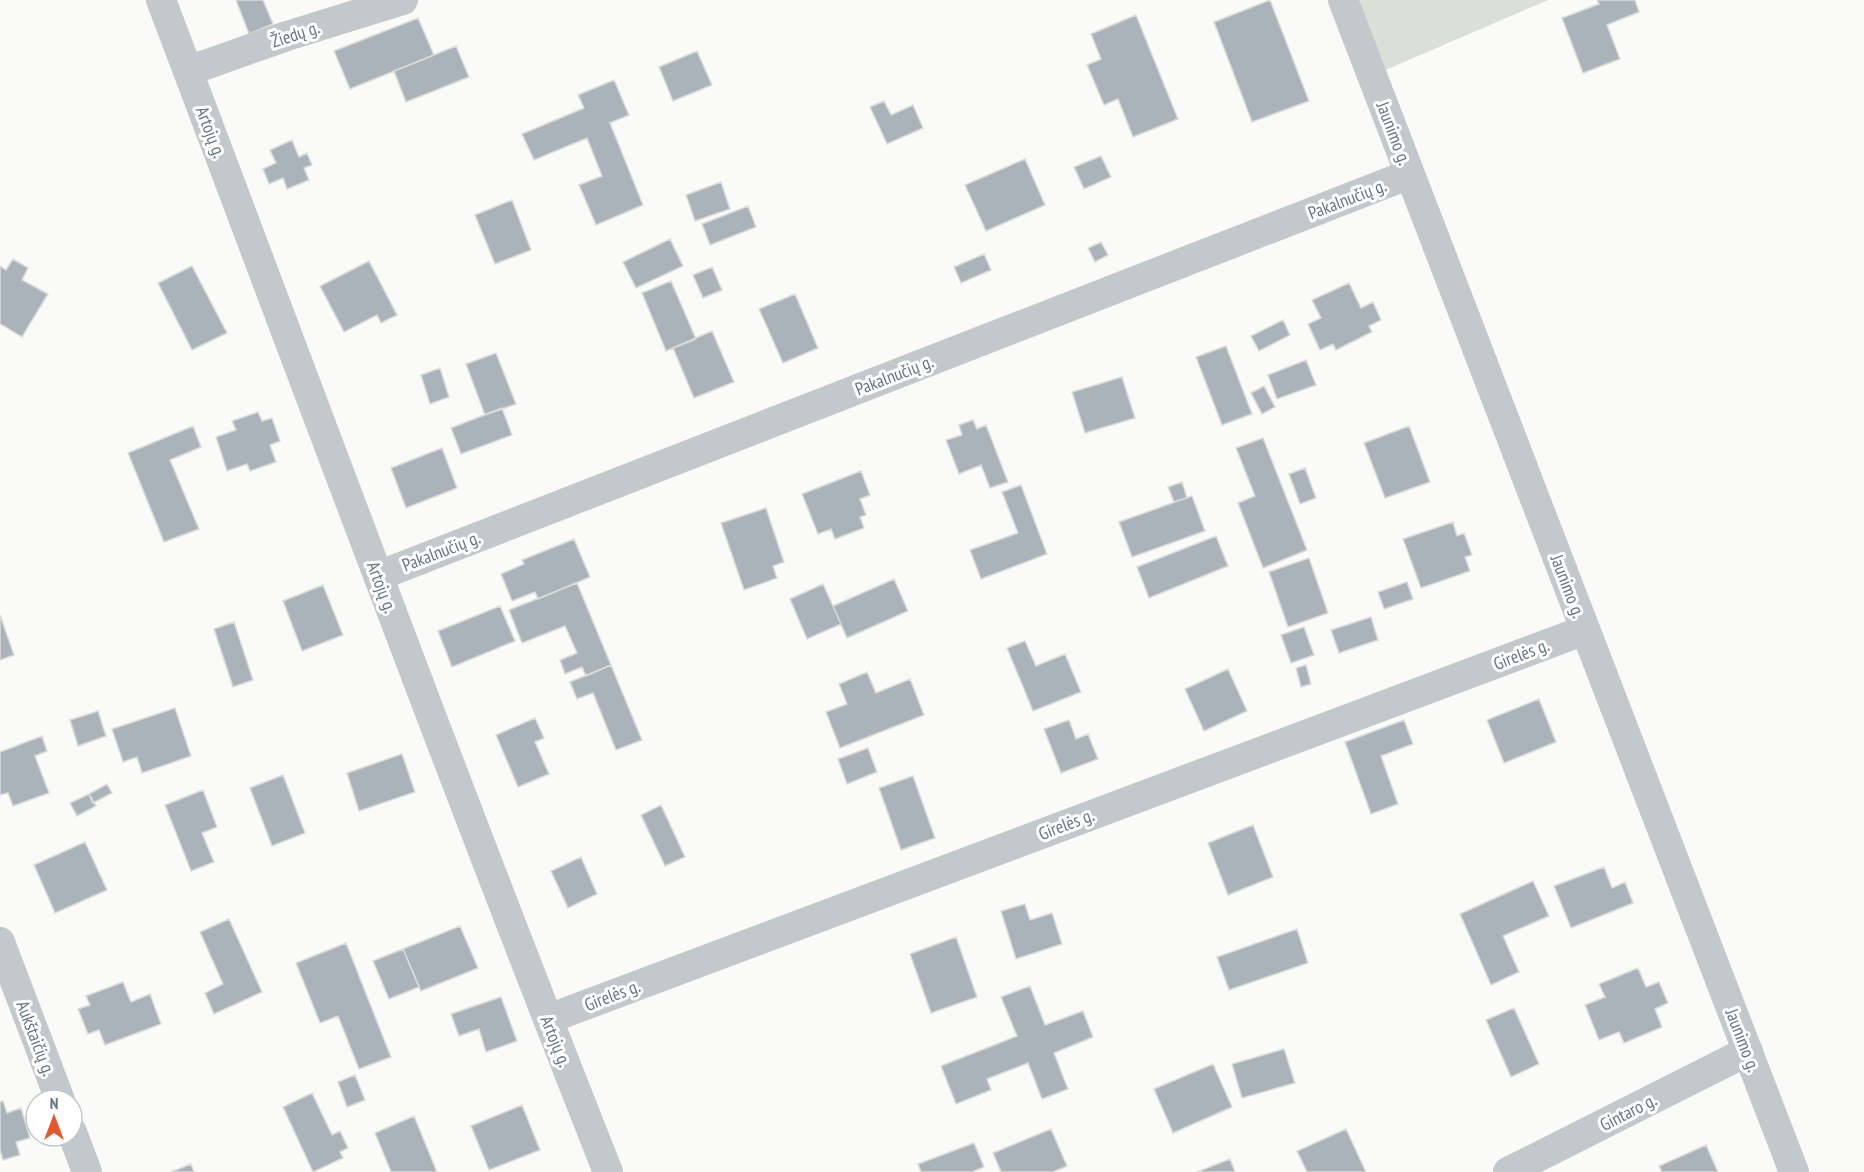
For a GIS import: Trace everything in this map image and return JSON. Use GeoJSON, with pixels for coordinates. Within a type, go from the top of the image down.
{"type":"FeatureCollection","features":[{"type":"Feature","properties":{"kind":"street","name":"Artojų g."},"geometry":{"type":"LineString","coordinates":[[161,0],[378,576],[608,1172]]}},
{"type":"Feature","properties":{"kind":"street","name":"Žiedų g."},"geometry":{"type":"LineString","coordinates":[[188,70],[403,0]]}},
{"type":"Feature","properties":{"kind":"street","name":"Jaunimo g."},"geometry":{"type":"LineString","coordinates":[[1343,0],[1794,1172]]}},
{"type":"Feature","properties":{"kind":"street","name":"Pakalnučių g."},"geometry":{"type":"LineString","coordinates":[[378,576],[1410,174]]}},
{"type":"Feature","properties":{"kind":"street","name":"Girelės g."},"geometry":{"type":"LineString","coordinates":[[548,1019],[1585,630]]}},
{"type":"Feature","properties":{"kind":"street","name":"Aukštaičių g."},"geometry":{"type":"LineString","coordinates":[[0,942],[55,1088]]}},
{"type":"Feature","properties":{"kind":"street","name":"Gintaro g."},"geometry":{"type":"LineString","coordinates":[[1508,1172],[1748,1051]]}},
{"type":"Feature","properties":{"kind":"street"},"geometry":{"type":"LineString","coordinates":[[78,1148],[87,1172]]}},
{"type":"Feature","properties":{"kind":"shaded area"},"geometry":{"type":"Polygon","coordinates":[[[1358,0],[1548,0],[1383,71],[1358,0]]]}},
{"type":"Feature","properties":{"kind":"building"},"geometry":{"type":"Polygon","coordinates":[[[236,0],[263,0],[273,24],[249,34],[236,0]]]}},
{"type":"Feature","properties":{"kind":"building"},"geometry":{"type":"Polygon","coordinates":[[[1270,0],[1309,101],[1252,122],[1214,22],[1270,0]]]}},
{"type":"Feature","properties":{"kind":"building"},"geometry":{"type":"Polygon","coordinates":[[[1597,0],[1635,0],[1639,12],[1607,25],[1620,59],[1583,73],[1562,18],[1599,4],[1597,0]]]}},
{"type":"Feature","properties":{"kind":"building"},"geometry":{"type":"Polygon","coordinates":[[[1136,15],[1178,119],[1133,137],[1118,99],[1104,105],[1087,65],[1101,59],[1091,34],[1136,15]]]}},
{"type":"Feature","properties":{"kind":"building"},"geometry":{"type":"Polygon","coordinates":[[[418,18],[434,55],[350,89],[334,51],[418,18]]]}},
{"type":"Feature","properties":{"kind":"building"},"geometry":{"type":"Polygon","coordinates":[[[456,46],[469,77],[406,102],[394,71],[456,46]]]}},
{"type":"Feature","properties":{"kind":"building"},"geometry":{"type":"Polygon","coordinates":[[[697,51],[712,85],[673,101],[659,67],[697,51]]]}},
{"type":"Feature","properties":{"kind":"building"},"geometry":{"type":"Polygon","coordinates":[[[614,80],[629,115],[610,123],[643,205],[596,225],[579,185],[602,176],[587,138],[534,160],[522,134],[584,108],[578,95],[614,80]]]}},
{"type":"Feature","properties":{"kind":"building"},"geometry":{"type":"Polygon","coordinates":[[[884,101],[891,115],[913,105],[923,128],[887,144],[870,107],[884,101]]]}},
{"type":"Feature","properties":{"kind":"building"},"geometry":{"type":"Polygon","coordinates":[[[292,140],[299,157],[307,153],[312,165],[304,168],[309,180],[287,189],[283,178],[269,184],[263,169],[276,163],[270,150],[292,140]]]}},
{"type":"Feature","properties":{"kind":"building"},"geometry":{"type":"Polygon","coordinates":[[[1101,156],[1111,177],[1084,189],[1074,167],[1101,156]]]}},
{"type":"Feature","properties":{"kind":"building"},"geometry":{"type":"Polygon","coordinates":[[[1025,159],[1045,205],[986,231],[965,185],[1025,159]]]}},
{"type":"Feature","properties":{"kind":"building"},"geometry":{"type":"Polygon","coordinates":[[[721,182],[730,209],[695,221],[686,195],[721,182]]]}},
{"type":"Feature","properties":{"kind":"building"},"geometry":{"type":"Polygon","coordinates":[[[512,200],[531,250],[495,264],[475,215],[512,200]]]}},
{"type":"Feature","properties":{"kind":"building"},"geometry":{"type":"Polygon","coordinates":[[[748,206],[756,227],[710,245],[702,224],[748,206]]]}},
{"type":"Feature","properties":{"kind":"building"},"geometry":{"type":"Polygon","coordinates":[[[670,239],[683,266],[636,288],[623,262],[670,239]]]}},
{"type":"Feature","properties":{"kind":"building"},"geometry":{"type":"Polygon","coordinates":[[[1101,242],[1108,255],[1095,262],[1088,248],[1101,242]]]}},
{"type":"Feature","properties":{"kind":"building"},"geometry":{"type":"Polygon","coordinates":[[[984,254],[991,270],[961,283],[954,267],[984,254]]]}},
{"type":"Feature","properties":{"kind":"building"},"geometry":{"type":"Polygon","coordinates":[[[13,259],[28,268],[22,280],[48,294],[22,337],[0,324],[0,266],[6,270],[13,259]]]}},
{"type":"Feature","properties":{"kind":"building"},"geometry":{"type":"Polygon","coordinates":[[[369,261],[397,315],[381,323],[377,315],[344,332],[320,286],[369,261]]]}},
{"type":"Feature","properties":{"kind":"building"},"geometry":{"type":"Polygon","coordinates":[[[192,266],[227,333],[192,350],[158,283],[192,266]]]}},
{"type":"Feature","properties":{"kind":"building"},"geometry":{"type":"Polygon","coordinates":[[[712,267],[722,290],[703,298],[693,275],[712,267]]]}},
{"type":"Feature","properties":{"kind":"building"},"geometry":{"type":"Polygon","coordinates":[[[671,281],[696,339],[666,351],[642,293],[671,281]]]}},
{"type":"Feature","properties":{"kind":"building"},"geometry":{"type":"Polygon","coordinates":[[[1349,283],[1361,308],[1373,302],[1381,320],[1369,326],[1372,332],[1336,350],[1333,344],[1320,350],[1308,324],[1321,318],[1312,300],[1349,283]]]}},
{"type":"Feature","properties":{"kind":"building"},"geometry":{"type":"Polygon","coordinates":[[[795,294],[818,348],[783,363],[759,309],[795,294]]]}},
{"type":"Feature","properties":{"kind":"building"},"geometry":{"type":"Polygon","coordinates":[[[1283,320],[1290,335],[1259,351],[1251,336],[1283,320]]]}},
{"type":"Feature","properties":{"kind":"building"},"geometry":{"type":"Polygon","coordinates":[[[712,331],[734,382],[694,398],[673,348],[712,331]]]}},
{"type":"Feature","properties":{"kind":"building"},"geometry":{"type":"Polygon","coordinates":[[[1226,346],[1252,414],[1222,425],[1196,357],[1226,346]]]}},
{"type":"Feature","properties":{"kind":"building"},"geometry":{"type":"Polygon","coordinates":[[[496,353],[516,404],[485,415],[466,364],[496,353]]]}},
{"type":"Feature","properties":{"kind":"building"},"geometry":{"type":"Polygon","coordinates":[[[1306,360],[1316,385],[1277,399],[1268,375],[1306,360]]]}},
{"type":"Feature","properties":{"kind":"building"},"geometry":{"type":"Polygon","coordinates":[[[440,368],[449,397],[430,404],[421,375],[440,368]]]}},
{"type":"Feature","properties":{"kind":"building"},"geometry":{"type":"Polygon","coordinates":[[[1122,377],[1135,418],[1085,433],[1072,392],[1122,377]]]}},
{"type":"Feature","properties":{"kind":"building"},"geometry":{"type":"Polygon","coordinates":[[[1264,386],[1275,407],[1262,414],[1251,393],[1264,386]]]}},
{"type":"Feature","properties":{"kind":"building"},"geometry":{"type":"Polygon","coordinates":[[[502,408],[512,435],[461,454],[451,428],[502,408]]]}},
{"type":"Feature","properties":{"kind":"building"},"geometry":{"type":"Polygon","coordinates":[[[258,412],[262,421],[272,418],[280,441],[270,445],[276,462],[250,471],[247,464],[227,471],[216,437],[236,430],[232,421],[258,412]]]}},
{"type":"Feature","properties":{"kind":"building"},"geometry":{"type":"Polygon","coordinates":[[[973,420],[977,429],[986,425],[1008,482],[990,488],[981,465],[959,474],[946,440],[962,435],[959,425],[973,420]]]}},
{"type":"Feature","properties":{"kind":"building"},"geometry":{"type":"Polygon","coordinates":[[[193,426],[201,447],[170,460],[199,529],[164,542],[128,453],[193,426]]]}},
{"type":"Feature","properties":{"kind":"building"},"geometry":{"type":"Polygon","coordinates":[[[1409,426],[1430,482],[1385,498],[1364,443],[1409,426]]]}},
{"type":"Feature","properties":{"kind":"building"},"geometry":{"type":"Polygon","coordinates":[[[1263,438],[1307,550],[1263,568],[1238,503],[1255,496],[1236,448],[1263,438]]]}},
{"type":"Feature","properties":{"kind":"building"},"geometry":{"type":"Polygon","coordinates":[[[442,448],[457,488],[406,508],[391,468],[442,448]]]}},
{"type":"Feature","properties":{"kind":"building"},"geometry":{"type":"Polygon","coordinates":[[[1305,468],[1316,498],[1300,504],[1289,474],[1305,468]]]}},
{"type":"Feature","properties":{"kind":"building"},"geometry":{"type":"Polygon","coordinates":[[[861,471],[870,495],[860,499],[866,515],[860,517],[864,528],[835,539],[831,529],[818,534],[802,494],[861,471]]]}},
{"type":"Feature","properties":{"kind":"building"},"geometry":{"type":"Polygon","coordinates":[[[1182,482],[1187,498],[1174,502],[1168,487],[1182,482]]]}},
{"type":"Feature","properties":{"kind":"building"},"geometry":{"type":"Polygon","coordinates":[[[1021,485],[1047,554],[981,579],[970,550],[1018,533],[1002,492],[1021,485]]]}},
{"type":"Feature","properties":{"kind":"building"},"geometry":{"type":"Polygon","coordinates":[[[1192,496],[1205,531],[1132,557],[1119,522],[1192,496]]]}},
{"type":"Feature","properties":{"kind":"building"},"geometry":{"type":"Polygon","coordinates":[[[766,508],[784,562],[773,566],[777,578],[744,590],[721,523],[766,508]]]}},
{"type":"Feature","properties":{"kind":"building"},"geometry":{"type":"Polygon","coordinates":[[[1453,522],[1457,536],[1464,533],[1472,555],[1465,557],[1470,571],[1421,588],[1403,539],[1453,522]]]}},
{"type":"Feature","properties":{"kind":"building"},"geometry":{"type":"Polygon","coordinates":[[[1216,536],[1228,566],[1149,598],[1137,567],[1216,536]]]}},
{"type":"Feature","properties":{"kind":"building"},"geometry":{"type":"Polygon","coordinates":[[[574,539],[590,577],[538,599],[535,592],[512,601],[501,574],[524,564],[522,560],[574,539]]]}},
{"type":"Feature","properties":{"kind":"building"},"geometry":{"type":"Polygon","coordinates":[[[1309,558],[1328,613],[1288,627],[1269,572],[1309,558]]]}},
{"type":"Feature","properties":{"kind":"building"},"geometry":{"type":"Polygon","coordinates":[[[894,579],[908,611],[847,638],[833,606],[894,579]]]}},
{"type":"Feature","properties":{"kind":"building"},"geometry":{"type":"Polygon","coordinates":[[[1407,582],[1413,599],[1384,609],[1378,592],[1407,582]]]}},
{"type":"Feature","properties":{"kind":"building"},"geometry":{"type":"Polygon","coordinates":[[[577,583],[611,665],[586,676],[582,667],[565,674],[560,660],[577,653],[565,626],[522,643],[509,610],[577,583]]]}},
{"type":"Feature","properties":{"kind":"building"},"geometry":{"type":"Polygon","coordinates":[[[823,584],[841,624],[807,639],[790,599],[823,584]]]}},
{"type":"Feature","properties":{"kind":"building"},"geometry":{"type":"Polygon","coordinates":[[[323,585],[343,635],[302,651],[283,601],[323,585]]]}},
{"type":"Feature","properties":{"kind":"building"},"geometry":{"type":"Polygon","coordinates":[[[500,606],[515,641],[452,667],[438,631],[500,606]]]}},
{"type":"Feature","properties":{"kind":"building"},"geometry":{"type":"Polygon","coordinates":[[[0,615],[14,655],[0,660],[0,615]]]}},
{"type":"Feature","properties":{"kind":"building"},"geometry":{"type":"Polygon","coordinates":[[[1371,617],[1378,640],[1339,653],[1331,630],[1371,617]]]}},
{"type":"Feature","properties":{"kind":"building"},"geometry":{"type":"Polygon","coordinates":[[[234,622],[253,680],[233,687],[214,629],[234,622]]]}},
{"type":"Feature","properties":{"kind":"building"},"geometry":{"type":"Polygon","coordinates":[[[1304,627],[1314,655],[1291,663],[1281,635],[1304,627]]]}},
{"type":"Feature","properties":{"kind":"building"},"geometry":{"type":"Polygon","coordinates":[[[1025,641],[1036,666],[1065,654],[1081,692],[1033,711],[1007,648],[1025,641]]]}},
{"type":"Feature","properties":{"kind":"building"},"geometry":{"type":"Polygon","coordinates":[[[611,665],[642,740],[616,750],[593,693],[577,699],[570,682],[611,665]]]}},
{"type":"Feature","properties":{"kind":"building"},"geometry":{"type":"Polygon","coordinates":[[[1306,665],[1311,684],[1301,687],[1296,668],[1306,665]]]}},
{"type":"Feature","properties":{"kind":"building"},"geometry":{"type":"Polygon","coordinates":[[[1228,669],[1247,711],[1204,731],[1185,689],[1228,669]]]}},
{"type":"Feature","properties":{"kind":"building"},"geometry":{"type":"Polygon","coordinates":[[[867,672],[876,693],[910,679],[924,715],[840,748],[826,712],[847,704],[839,684],[867,672]]]}},
{"type":"Feature","properties":{"kind":"building"},"geometry":{"type":"Polygon","coordinates":[[[1539,699],[1556,742],[1504,763],[1487,720],[1539,699]]]}},
{"type":"Feature","properties":{"kind":"building"},"geometry":{"type":"Polygon","coordinates":[[[175,708],[191,756],[142,773],[137,757],[123,762],[112,729],[175,708]]]}},
{"type":"Feature","properties":{"kind":"building"},"geometry":{"type":"Polygon","coordinates":[[[98,711],[106,736],[78,746],[70,720],[98,711]]]}},
{"type":"Feature","properties":{"kind":"building"},"geometry":{"type":"Polygon","coordinates":[[[535,718],[544,738],[535,742],[549,774],[518,787],[496,735],[535,718]]]}},
{"type":"Feature","properties":{"kind":"building"},"geometry":{"type":"Polygon","coordinates":[[[1069,720],[1076,739],[1088,734],[1098,759],[1061,773],[1044,729],[1069,720]]]}},
{"type":"Feature","properties":{"kind":"building"},"geometry":{"type":"Polygon","coordinates":[[[1404,720],[1413,744],[1381,756],[1398,804],[1371,814],[1345,742],[1404,720]]]}},
{"type":"Feature","properties":{"kind":"building"},"geometry":{"type":"Polygon","coordinates":[[[42,736],[47,751],[35,756],[49,793],[13,806],[8,793],[0,795],[0,752],[42,736]]]}},
{"type":"Feature","properties":{"kind":"building"},"geometry":{"type":"Polygon","coordinates":[[[868,748],[877,772],[847,784],[838,759],[868,748]]]}},
{"type":"Feature","properties":{"kind":"building"},"geometry":{"type":"Polygon","coordinates":[[[402,754],[415,792],[359,811],[347,773],[402,754]]]}},
{"type":"Feature","properties":{"kind":"building"},"geometry":{"type":"Polygon","coordinates":[[[283,775],[305,833],[272,846],[250,788],[283,775]]]}},
{"type":"Feature","properties":{"kind":"building"},"geometry":{"type":"Polygon","coordinates":[[[913,776],[935,838],[901,850],[879,788],[913,776]]]}},
{"type":"Feature","properties":{"kind":"building"},"geometry":{"type":"Polygon","coordinates":[[[107,784],[112,793],[93,803],[89,794],[107,784]]]}},
{"type":"Feature","properties":{"kind":"building"},"geometry":{"type":"Polygon","coordinates":[[[203,790],[217,827],[202,833],[214,862],[191,871],[165,805],[203,790]]]}},
{"type":"Feature","properties":{"kind":"building"},"geometry":{"type":"Polygon","coordinates":[[[89,794],[96,806],[77,816],[70,803],[89,794]]]}},
{"type":"Feature","properties":{"kind":"building"},"geometry":{"type":"Polygon","coordinates":[[[661,805],[685,857],[665,866],[641,815],[661,805]]]}},
{"type":"Feature","properties":{"kind":"building"},"geometry":{"type":"Polygon","coordinates":[[[1253,825],[1273,877],[1228,895],[1208,843],[1253,825]]]}},
{"type":"Feature","properties":{"kind":"building"},"geometry":{"type":"Polygon","coordinates":[[[85,842],[107,890],[55,913],[34,865],[85,842]]]}},
{"type":"Feature","properties":{"kind":"building"},"geometry":{"type":"Polygon","coordinates":[[[581,857],[597,894],[568,908],[551,871],[581,857]]]}},
{"type":"Feature","properties":{"kind":"building"},"geometry":{"type":"Polygon","coordinates":[[[1604,867],[1612,888],[1625,882],[1633,903],[1571,928],[1554,886],[1604,867]]]}},
{"type":"Feature","properties":{"kind":"building"},"geometry":{"type":"Polygon","coordinates":[[[1533,881],[1549,916],[1503,936],[1519,972],[1491,985],[1460,914],[1533,881]]]}},
{"type":"Feature","properties":{"kind":"building"},"geometry":{"type":"Polygon","coordinates":[[[1025,904],[1030,920],[1052,913],[1062,944],[1016,959],[1001,911],[1025,904]]]}},
{"type":"Feature","properties":{"kind":"building"},"geometry":{"type":"Polygon","coordinates":[[[229,919],[262,992],[214,1014],[205,993],[223,984],[200,932],[229,919]]]}},
{"type":"Feature","properties":{"kind":"building"},"geometry":{"type":"Polygon","coordinates":[[[460,926],[478,968],[421,991],[403,949],[460,926]]]}},
{"type":"Feature","properties":{"kind":"building"},"geometry":{"type":"Polygon","coordinates":[[[1297,929],[1308,963],[1229,990],[1217,957],[1297,929]]]}},
{"type":"Feature","properties":{"kind":"building"},"geometry":{"type":"Polygon","coordinates":[[[956,937],[977,997],[931,1013],[910,954],[956,937]]]}},
{"type":"Feature","properties":{"kind":"building"},"geometry":{"type":"Polygon","coordinates":[[[346,943],[391,1057],[359,1069],[338,1016],[320,1023],[296,963],[346,943]]]}},
{"type":"Feature","properties":{"kind":"building"},"geometry":{"type":"Polygon","coordinates":[[[403,949],[419,987],[389,999],[373,961],[403,949]]]}},
{"type":"Feature","properties":{"kind":"building"},"geometry":{"type":"Polygon","coordinates":[[[1638,968],[1646,987],[1659,982],[1668,1003],[1655,1009],[1662,1027],[1624,1043],[1619,1032],[1599,1040],[1585,1005],[1605,997],[1599,984],[1638,968]]]}},
{"type":"Feature","properties":{"kind":"building"},"geometry":{"type":"Polygon","coordinates":[[[123,982],[131,1002],[150,994],[161,1024],[105,1045],[99,1030],[88,1034],[78,1009],[90,1005],[86,996],[123,982]]]}},
{"type":"Feature","properties":{"kind":"building"},"geometry":{"type":"Polygon","coordinates":[[[1030,986],[1045,1025],[1083,1011],[1093,1037],[1054,1053],[1068,1089],[1042,1099],[1028,1063],[987,1079],[991,1090],[956,1104],[941,1066],[1017,1036],[1001,997],[1030,986]]]}},
{"type":"Feature","properties":{"kind":"building"},"geometry":{"type":"Polygon","coordinates":[[[501,997],[517,1041],[486,1052],[479,1029],[459,1036],[451,1014],[501,997]]]}},
{"type":"Feature","properties":{"kind":"building"},"geometry":{"type":"Polygon","coordinates":[[[1514,1008],[1539,1064],[1511,1077],[1486,1020],[1514,1008]]]}},
{"type":"Feature","properties":{"kind":"building"},"geometry":{"type":"Polygon","coordinates":[[[1284,1049],[1295,1083],[1242,1098],[1232,1064],[1284,1049]]]}},
{"type":"Feature","properties":{"kind":"building"},"geometry":{"type":"Polygon","coordinates":[[[1213,1064],[1232,1107],[1173,1133],[1154,1089],[1213,1064]]]}},
{"type":"Feature","properties":{"kind":"building"},"geometry":{"type":"Polygon","coordinates":[[[355,1075],[365,1100],[347,1107],[338,1082],[355,1075]]]}},
{"type":"Feature","properties":{"kind":"building"},"geometry":{"type":"Polygon","coordinates":[[[312,1093],[332,1135],[340,1131],[348,1148],[340,1152],[343,1158],[313,1172],[283,1107],[312,1093]]]}},
{"type":"Feature","properties":{"kind":"building"},"geometry":{"type":"Polygon","coordinates":[[[3,1101],[7,1113],[21,1108],[24,1118],[24,1140],[16,1142],[20,1155],[3,1160],[0,1150],[0,1102],[3,1101]]]}},
{"type":"Feature","properties":{"kind":"building"},"geometry":{"type":"Polygon","coordinates":[[[522,1105],[540,1150],[489,1170],[471,1126],[522,1105]]]}},
{"type":"Feature","properties":{"kind":"building"},"geometry":{"type":"Polygon","coordinates":[[[414,1116],[437,1172],[391,1172],[375,1133],[414,1116]]]}},
{"type":"Feature","properties":{"kind":"building"},"geometry":{"type":"Polygon","coordinates":[[[1051,1129],[1067,1166],[1053,1172],[1001,1172],[993,1153],[1051,1129]]]}},
{"type":"Feature","properties":{"kind":"building"},"geometry":{"type":"Polygon","coordinates":[[[1346,1129],[1366,1172],[1307,1172],[1297,1151],[1346,1129]]]}},
{"type":"Feature","properties":{"kind":"building"},"geometry":{"type":"Polygon","coordinates":[[[974,1143],[984,1167],[972,1172],[921,1172],[918,1164],[974,1143]]]}},
{"type":"Feature","properties":{"kind":"building"},"geometry":{"type":"Polygon","coordinates":[[[1706,1145],[1718,1172],[1662,1172],[1659,1166],[1706,1145]]]}},
{"type":"Feature","properties":{"kind":"building"},"geometry":{"type":"Polygon","coordinates":[[[1230,1159],[1235,1172],[1197,1172],[1230,1159]]]}},
{"type":"Feature","properties":{"kind":"building"},"geometry":{"type":"Polygon","coordinates":[[[191,1164],[194,1172],[171,1172],[191,1164]]]}}]}
